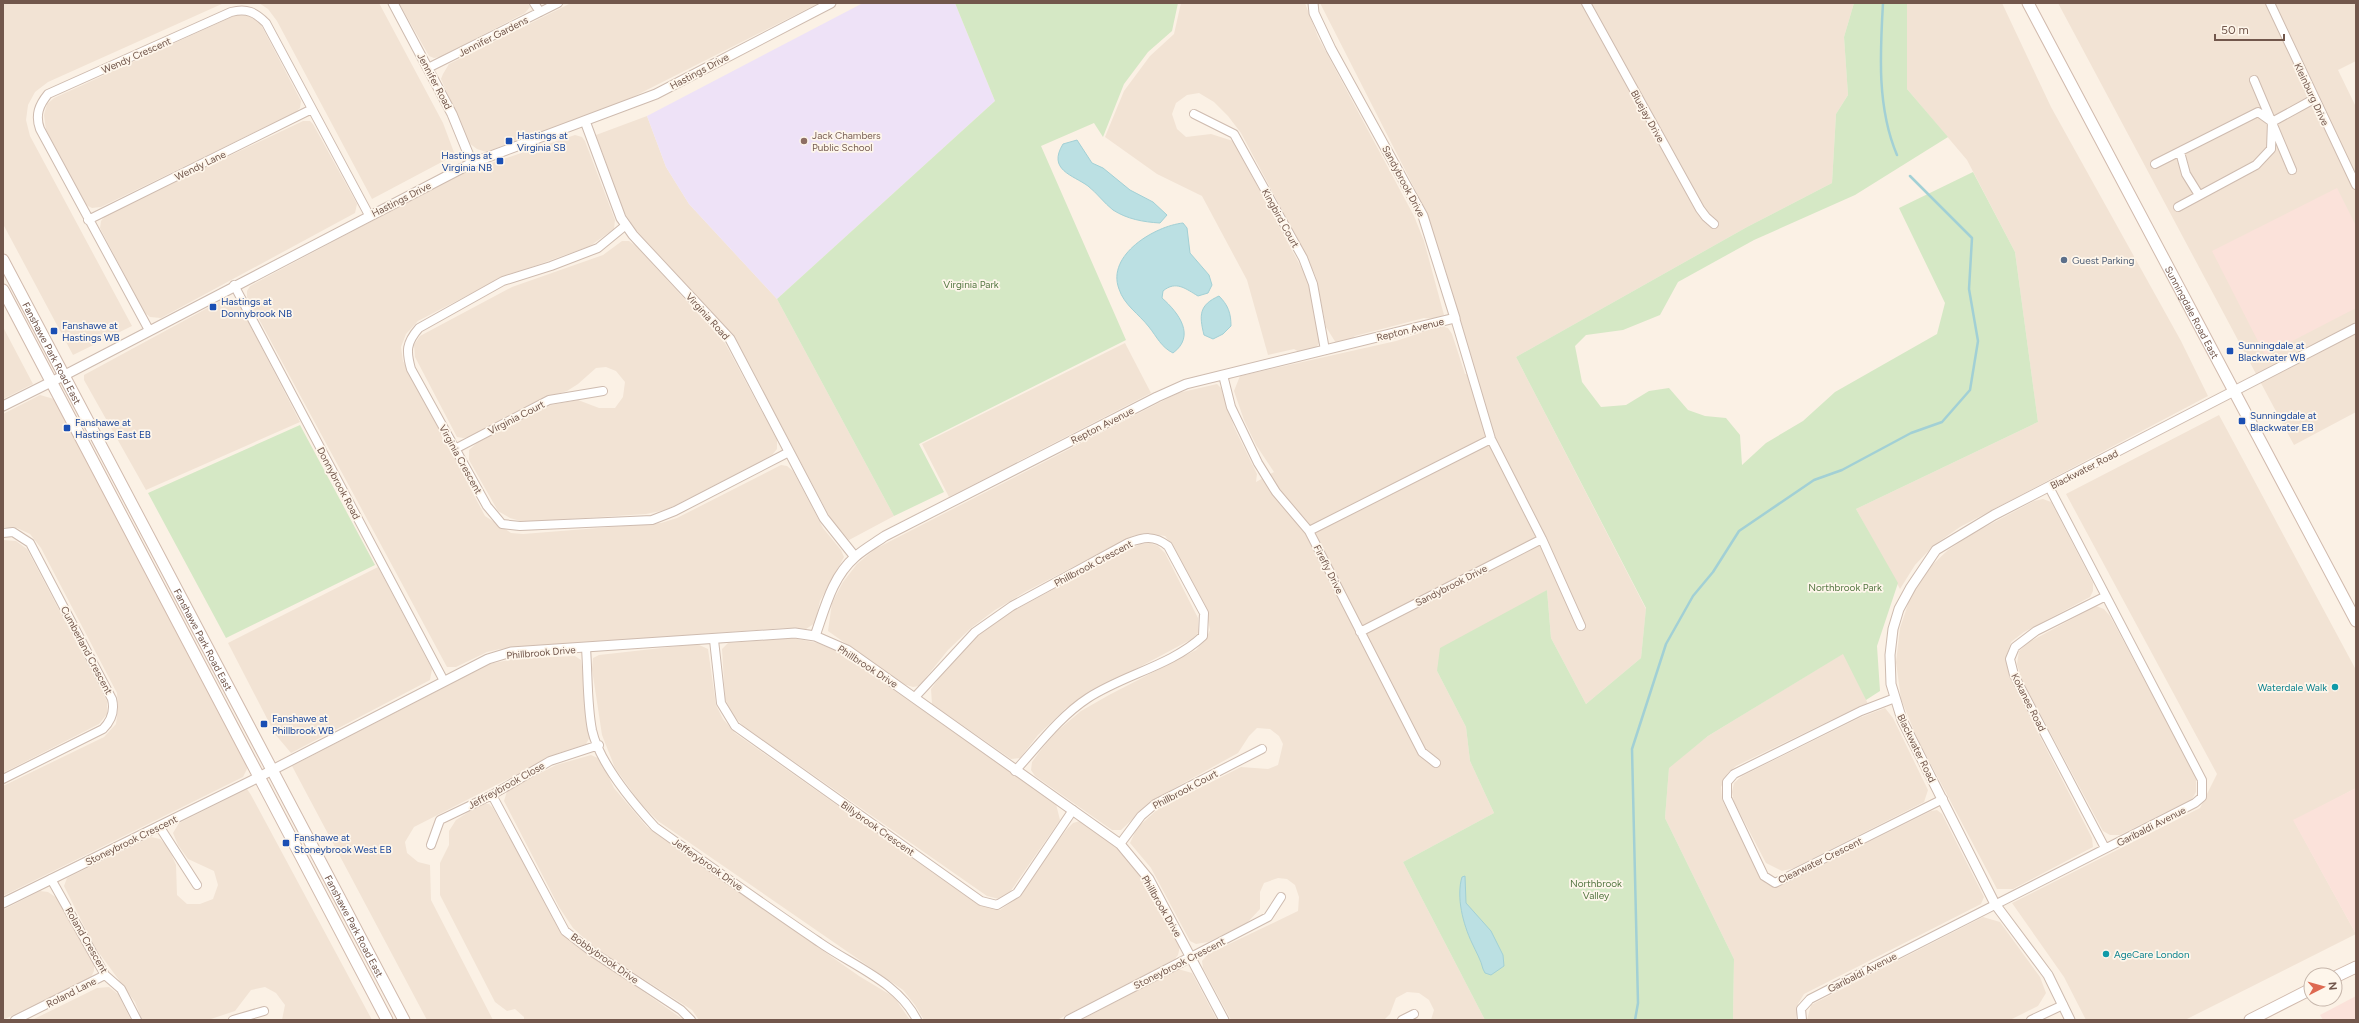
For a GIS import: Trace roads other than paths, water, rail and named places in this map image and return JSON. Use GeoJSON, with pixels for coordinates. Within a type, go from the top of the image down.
{"type":"FeatureCollection","features":[{"type":"Feature","properties":{"kind":"main road","name":"Sunningdale Road East"},"geometry":{"type":"LineString","coordinates":[[2028,3],[2356,621]]}},
{"type":"Feature","properties":{"kind":"main road","name":"Fanshawe Park Road East"},"geometry":{"type":"LineString","coordinates":[[3,260],[404,1020]]}},
{"type":"Feature","properties":{"kind":"main road","name":"Fanshawe Park Road East"},"geometry":{"type":"LineString","coordinates":[[3,290],[387,1020]]}},
{"type":"Feature","properties":{"kind":"main road"},"geometry":{"type":"LineString","coordinates":[[2343,973],[2356,967]]}},
{"type":"Feature","properties":{"kind":"main road"},"geometry":{"type":"LineString","coordinates":[[2250,1020],[2303,993]]}},
{"type":"Feature","properties":{"kind":"street","name":"Jennifer Road"},"geometry":{"type":"LineString","coordinates":[[393,3],[452,114],[472,163]]}},
{"type":"Feature","properties":{"kind":"street"},"geometry":{"type":"LineString","coordinates":[[534,3],[540,12]]}},
{"type":"Feature","properties":{"kind":"street","name":"Jennifer Gardens"},"geometry":{"type":"LineString","coordinates":[[428,68],[558,3]]}},
{"type":"Feature","properties":{"kind":"street","name":"Hastings Drive"},"geometry":{"type":"LineString","coordinates":[[3,406],[65,376],[149,330],[472,163],[656,94],[831,3]]}},
{"type":"Feature","properties":{"kind":"street","name":"Sandybrook Drive"},"geometry":{"type":"LineString","coordinates":[[1313,3],[1314,14],[1331,49],[1423,216],[1491,439],[1542,539],[1581,626]]}},
{"type":"Feature","properties":{"kind":"street","name":"Bluejay Drive"},"geometry":{"type":"LineString","coordinates":[[1586,3],[1700,209],[1714,224]]}},
{"type":"Feature","properties":{"kind":"street","name":"Kleinburg Drive"},"geometry":{"type":"LineString","coordinates":[[2270,3],[2314,99],[2356,185]]}},
{"type":"Feature","properties":{"kind":"street","name":"Wendy Crescent"},"geometry":{"type":"LineString","coordinates":[[149,330],[40,130],[38,111],[41,103],[48,94],[231,12],[247,10],[257,14],[266,23],[369,215]]}},
{"type":"Feature","properties":{"kind":"street"},"geometry":{"type":"LineString","coordinates":[[2254,80],[2292,170]]}},
{"type":"Feature","properties":{"kind":"street"},"geometry":{"type":"LineString","coordinates":[[2272,122],[2314,99]]}},
{"type":"Feature","properties":{"kind":"street","name":"Wendy Lane"},"geometry":{"type":"LineString","coordinates":[[88,220],[312,109]]}},
{"type":"Feature","properties":{"kind":"street"},"geometry":{"type":"LineString","coordinates":[[2155,164],[2258,112],[2272,122]]}},
{"type":"Feature","properties":{"kind":"street","name":"Kingbird Court"},"geometry":{"type":"LineString","coordinates":[[1194,114],[1234,134],[1284,223],[1303,258],[1313,284],[1325,350]]}},
{"type":"Feature","properties":{"kind":"street","name":"Virginia Road"},"geometry":{"type":"LineString","coordinates":[[585,121],[626,225],[730,339],[824,518],[855,557]]}},
{"type":"Feature","properties":{"kind":"street"},"geometry":{"type":"LineString","coordinates":[[2178,207],[2256,164],[2271,149],[2272,122]]}},
{"type":"Feature","properties":{"kind":"street"},"geometry":{"type":"LineString","coordinates":[[2180,152],[2186,174],[2199,195]]}},
{"type":"Feature","properties":{"kind":"street","name":"Virginia Crescent"},"geometry":{"type":"LineString","coordinates":[[626,225],[598,248],[551,266],[503,281],[418,328],[410,339],[408,356],[411,369],[487,506],[502,524],[520,526],[652,520],[675,511],[789,452]]}},
{"type":"Feature","properties":{"kind":"street","name":"Donnybrook Road"},"geometry":{"type":"LineString","coordinates":[[234,286],[444,681]]}},
{"type":"Feature","properties":{"kind":"street","name":"Repton Avenue"},"geometry":{"type":"LineString","coordinates":[[815,636],[830,592],[843,569],[855,557],[885,536],[1157,397],[1186,384],[1455,318]]}},
{"type":"Feature","properties":{"kind":"street","name":"Blackwater Road"},"geometry":{"type":"LineString","coordinates":[[2070,1020],[2048,975],[1995,904],[1902,720],[1891,684],[1890,655],[1893,629],[1899,609],[1911,587],[1936,550],[1994,515],[2356,328]]}},
{"type":"Feature","properties":{"kind":"street","name":"Firefly Drive"},"geometry":{"type":"LineString","coordinates":[[1224,375],[1230,407],[1258,463],[1276,492],[1309,531],[1422,752],[1436,763]]}},
{"type":"Feature","properties":{"kind":"street","name":"Virginia Court"},"geometry":{"type":"LineString","coordinates":[[455,449],[549,400],[603,391]]}},
{"type":"Feature","properties":{"kind":"street"},"geometry":{"type":"LineString","coordinates":[[1309,531],[1491,439]]}},
{"type":"Feature","properties":{"kind":"street","name":"Garibaldi Avenue"},"geometry":{"type":"LineString","coordinates":[[1802,1020],[1801,1008],[1810,999],[2195,803],[2202,797],[2202,780],[2048,487]]}},
{"type":"Feature","properties":{"kind":"street","name":"Cumberland Crescent"},"geometry":{"type":"LineString","coordinates":[[3,533],[13,532],[23,536],[30,542],[112,699],[114,706],[109,724],[103,729],[3,779]]}},
{"type":"Feature","properties":{"kind":"street","name":"Phillbrook Crescent"},"geometry":{"type":"LineString","coordinates":[[915,696],[975,632],[1012,606],[1128,543],[1143,537],[1159,539],[1168,546],[1204,613],[1203,636],[1189,649],[1084,701],[1068,713],[1014,771]]}},
{"type":"Feature","properties":{"kind":"street","name":"Sandybrook Drive"},"geometry":{"type":"LineString","coordinates":[[1360,632],[1542,539]]}},
{"type":"Feature","properties":{"kind":"street","name":"Kokanee Road"},"geometry":{"type":"LineString","coordinates":[[2105,848],[2014,675],[2010,659],[2015,647],[2036,631],[2106,596]]}},
{"type":"Feature","properties":{"kind":"street","name":"Phillbrook Drive"},"geometry":{"type":"LineString","coordinates":[[271,770],[488,659],[511,652],[714,640],[795,633],[815,636],[846,650],[915,696],[1014,771],[1073,810],[1120,844],[1149,879],[1224,1020]]}},
{"type":"Feature","properties":{"kind":"street","name":"Billybrook Crescent"},"geometry":{"type":"LineString","coordinates":[[714,640],[721,703],[735,726],[981,901],[997,905],[1017,893],[1073,810]]}},
{"type":"Feature","properties":{"kind":"street","name":"Jefferybrook Drive"},"geometry":{"type":"LineString","coordinates":[[586,648],[592,731],[618,782],[635,805],[655,827],[820,943],[898,993],[911,1007],[917,1020]]}},
{"type":"Feature","properties":{"kind":"street","name":"Clearwater Crescent"},"geometry":{"type":"LineString","coordinates":[[1895,698],[1861,711],[1734,774],[1727,782],[1727,798],[1764,876],[1775,883],[1943,799]]}},
{"type":"Feature","properties":{"kind":"street","name":"Jeffreybrook Close"},"geometry":{"type":"LineString","coordinates":[[431,845],[440,820],[492,795],[550,761],[599,745]]}},
{"type":"Feature","properties":{"kind":"street","name":"Phillbrook Court"},"geometry":{"type":"LineString","coordinates":[[1120,844],[1141,816],[1155,804],[1262,749]]}},
{"type":"Feature","properties":{"kind":"street","name":"Stoneybrook Crescent"},"geometry":{"type":"LineString","coordinates":[[3,903],[271,770]]}},
{"type":"Feature","properties":{"kind":"street","name":"Bobbybrook Drive"},"geometry":{"type":"LineString","coordinates":[[492,795],[565,931],[591,951],[681,1010],[691,1020]]}},
{"type":"Feature","properties":{"kind":"street"},"geometry":{"type":"LineString","coordinates":[[159,826],[197,885]]}},
{"type":"Feature","properties":{"kind":"street","name":"Roland Crescent"},"geometry":{"type":"LineString","coordinates":[[51,879],[105,975],[121,989],[137,1020]]}},
{"type":"Feature","properties":{"kind":"street","name":"Stoneybrook Crescent"},"geometry":{"type":"LineString","coordinates":[[1069,1020],[1268,917],[1281,897]]}},
{"type":"Feature","properties":{"kind":"street","name":"Roland Lane"},"geometry":{"type":"LineString","coordinates":[[15,1020],[105,975]]}},
{"type":"Feature","properties":{"kind":"street"},"geometry":{"type":"LineString","coordinates":[[2031,1020],[2063,1005]]}},
{"type":"Feature","properties":{"kind":"street"},"geometry":{"type":"LineString","coordinates":[[233,1020],[264,1011]]}},
{"type":"Feature","properties":{"kind":"street"},"geometry":{"type":"LineString","coordinates":[[1402,1020],[1414,1014]]}},
{"type":"Feature","properties":{"kind":"water"},"geometry":{"type":"Polygon","coordinates":[[[1077,140],[1092,163],[1103,168],[1130,190],[1153,202],[1167,215],[1160,223],[1135,220],[1118,213],[1088,186],[1064,171],[1058,160],[1059,153],[1063,144],[1077,140]]]}},
{"type":"Feature","properties":{"kind":"water"},"geometry":{"type":"Polygon","coordinates":[[[1183,223],[1187,228],[1190,253],[1209,275],[1212,285],[1208,293],[1198,296],[1185,288],[1177,286],[1172,286],[1163,291],[1162,298],[1179,318],[1184,332],[1180,346],[1173,353],[1162,345],[1145,322],[1124,300],[1119,289],[1117,277],[1120,265],[1126,254],[1136,244],[1159,230],[1183,223]]]}},
{"type":"Feature","properties":{"kind":"water"},"geometry":{"type":"Polygon","coordinates":[[[1219,296],[1225,303],[1228,310],[1231,326],[1223,334],[1213,339],[1204,335],[1201,316],[1204,307],[1212,299],[1219,296]]]}},
{"type":"Feature","properties":{"kind":"water"},"geometry":{"type":"Polygon","coordinates":[[[1465,876],[1466,903],[1491,931],[1503,955],[1504,966],[1491,975],[1485,973],[1483,969],[1463,919],[1460,902],[1460,885],[1462,877],[1465,876]]]}},
{"type":"Feature","properties":{"kind":"waterway"},"geometry":{"type":"LineString","coordinates":[[1883,3],[1881,80],[1886,119],[1897,155]]}},
{"type":"Feature","properties":{"kind":"waterway"},"geometry":{"type":"LineString","coordinates":[[1635,1020],[1638,1003],[1632,749],[1666,644],[1693,596],[1713,572],[1739,531],[1814,480],[1842,470],[1911,433],[1942,422],[1970,390],[1978,341],[1969,289],[1972,238],[1910,176]]}},
{"type":"Feature","properties":{"kind":"place","name":"Hastings at Virginia SB"},"geometry":{"type":"Point","coordinates":[509,141]}},
{"type":"Feature","properties":{"kind":"place","name":"Jack Chambers Public School"},"geometry":{"type":"Point","coordinates":[804,141]}},
{"type":"Feature","properties":{"kind":"place","name":"Hastings at Virginia NB"},"geometry":{"type":"Point","coordinates":[500,161]}},
{"type":"Feature","properties":{"kind":"place","name":"Guest Parking"},"geometry":{"type":"Point","coordinates":[2064,260]}},
{"type":"Feature","properties":{"kind":"place","name":"Hastings at Donnybrook NB"},"geometry":{"type":"Point","coordinates":[213,307]}},
{"type":"Feature","properties":{"kind":"place","name":"Fanshawe at Hastings WB"},"geometry":{"type":"Point","coordinates":[54,331]}},
{"type":"Feature","properties":{"kind":"place","name":"Sunningdale at Blackwater WB"},"geometry":{"type":"Point","coordinates":[2230,351]}},
{"type":"Feature","properties":{"kind":"place","name":"Sunningdale at Blackwater EB"},"geometry":{"type":"Point","coordinates":[2242,421]}},
{"type":"Feature","properties":{"kind":"place","name":"Fanshawe at Hastings East EB"},"geometry":{"type":"Point","coordinates":[67,428]}},
{"type":"Feature","properties":{"kind":"place","name":"Waterdale Walk"},"geometry":{"type":"Point","coordinates":[2335,687]}},
{"type":"Feature","properties":{"kind":"place","name":"Fanshawe at Phillbrook WB"},"geometry":{"type":"Point","coordinates":[264,724]}},
{"type":"Feature","properties":{"kind":"place","name":"Fanshawe at Stoneybrook West EB"},"geometry":{"type":"Point","coordinates":[286,843]}},
{"type":"Feature","properties":{"kind":"place","name":"AgeCare London"},"geometry":{"type":"Point","coordinates":[2106,954]}},
{"type":"Feature","properties":{"kind":"park label","name":"Virginia Park"},"geometry":{"type":"Point","coordinates":[971,284]}},
{"type":"Feature","properties":{"kind":"park label","name":"Northbrook Park"},"geometry":{"type":"Point","coordinates":[1845,587]}},
{"type":"Feature","properties":{"kind":"park label","name":"Northbrook Valley"},"geometry":{"type":"Point","coordinates":[1596,888]}}]}
